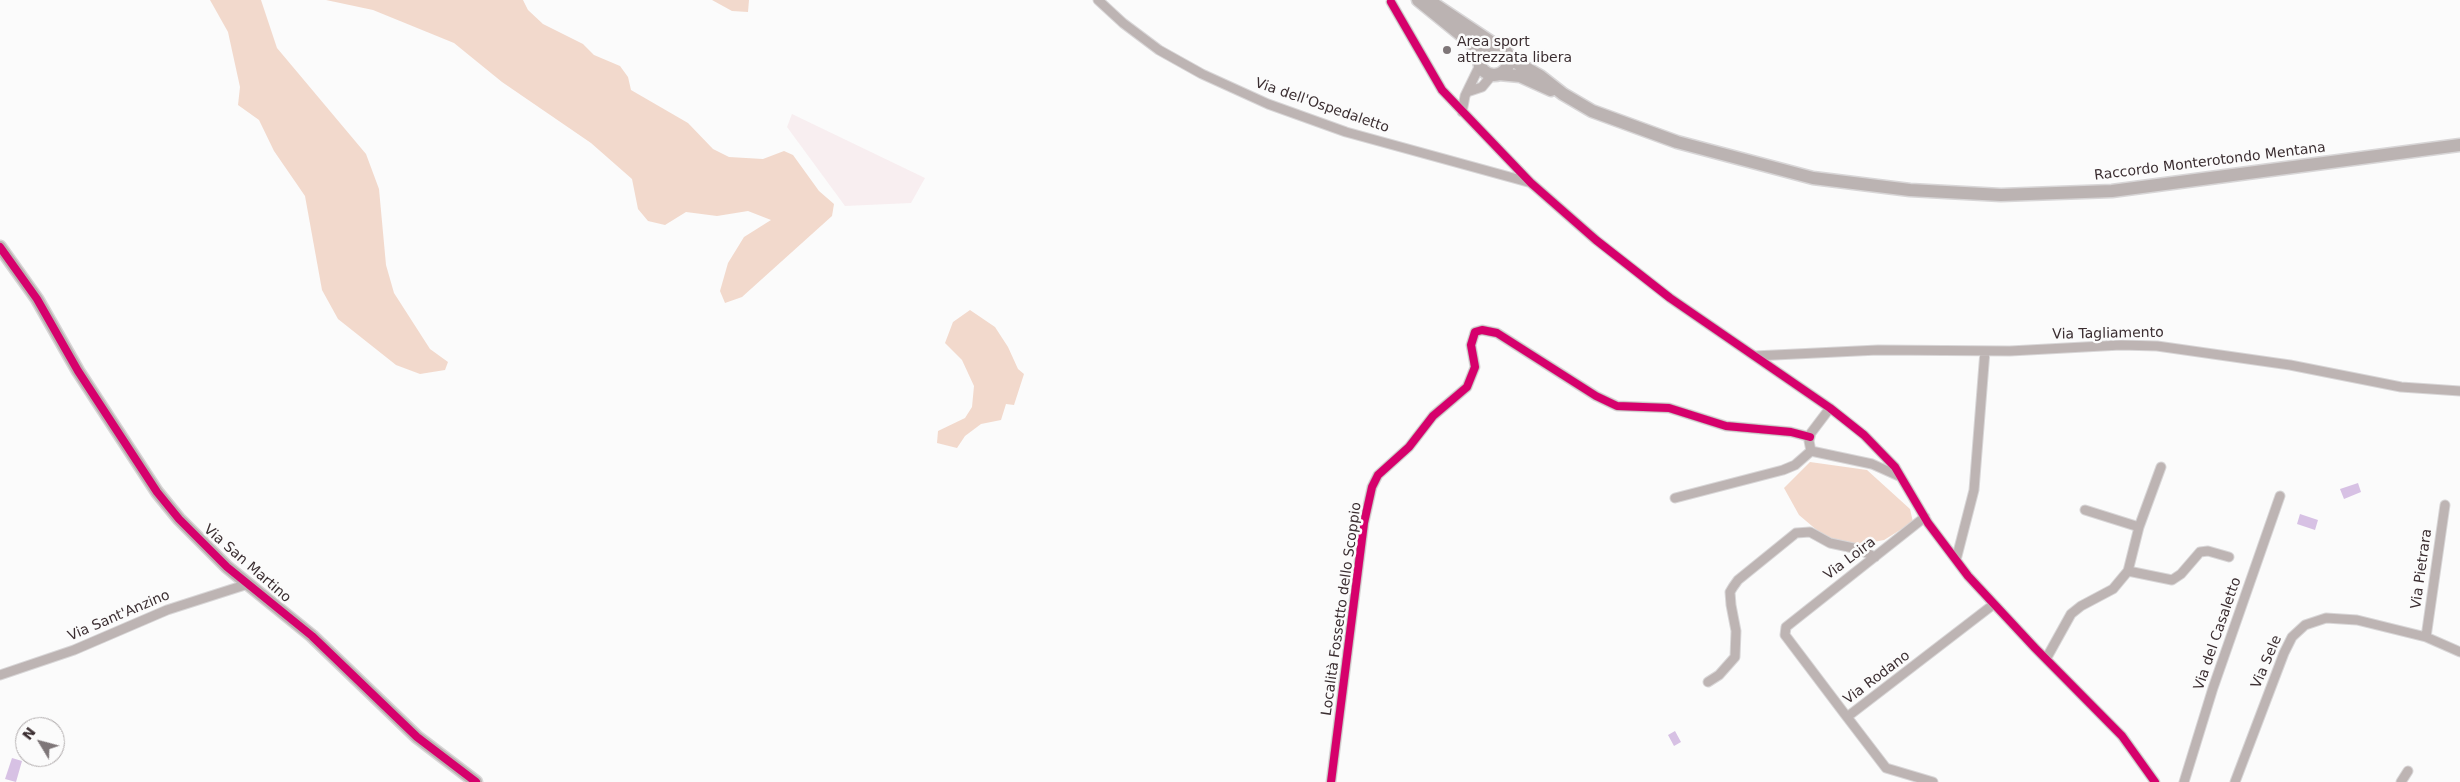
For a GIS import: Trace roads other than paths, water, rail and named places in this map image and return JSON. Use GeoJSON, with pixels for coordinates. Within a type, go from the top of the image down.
{"type":"FeatureCollection","features":[{"type":"Feature","properties":{"kind":"main road"},"geometry":{"type":"LineString","coordinates":[[1418,0],[1472,45],[1484,72],[1520,76],[1563,94]]}},
{"type":"Feature","properties":{"kind":"main road"},"geometry":{"type":"LineString","coordinates":[[1428,0],[1506,50],[1510,59],[1507,68],[1496,74]]}},
{"type":"Feature","properties":{"kind":"main road"},"geometry":{"type":"LineString","coordinates":[[1479,61],[1485,47],[1494,44]]}},
{"type":"Feature","properties":{"kind":"main road","name":"Raccordo Monterotondo Mentana"},"geometry":{"type":"LineString","coordinates":[[1510,59],[1540,76],[1563,94],[1592,111],[1668,139],[1813,178],[1910,190],[1981,195],[2023,195],[2132,189],[2460,145]]}},
{"type":"Feature","properties":{"kind":"main road","name":"Via San Martino"},"geometry":{"type":"LineString","coordinates":[[0,247],[37,299],[78,371],[157,492],[192,532],[248,584],[306,631],[417,737],[476,782]]}},
{"type":"Feature","properties":{"kind":"street","name":"Via dell'Ospedaletto"},"geometry":{"type":"LineString","coordinates":[[1098,0],[1123,23],[1159,50],[1202,74],[1268,104],[1346,132],[1531,183]]}},
{"type":"Feature","properties":{"kind":"street"},"geometry":{"type":"LineString","coordinates":[[1391,2],[1438,85],[1531,183],[1596,240],[1670,298],[1830,408],[1864,435],[1895,467],[1925,517],[1956,560],[1994,604],[2129,744],[2155,782]]}},
{"type":"Feature","properties":{"kind":"street"},"geometry":{"type":"LineString","coordinates":[[1462,112],[1467,92],[1479,61]]}},
{"type":"Feature","properties":{"kind":"street"},"geometry":{"type":"LineString","coordinates":[[1467,92],[1482,87],[1496,74]]}},
{"type":"Feature","properties":{"kind":"street","name":"Località Fossetto dello Scoppio"},"geometry":{"type":"LineString","coordinates":[[1331,782],[1362,540],[1372,487],[1378,475],[1409,446],[1433,416],[1458,396],[1470,382],[1476,364],[1471,345],[1475,332],[1486,330],[1497,333],[1596,396],[1617,406],[1668,408],[1726,426],[1791,432],[1810,437]]}},
{"type":"Feature","properties":{"kind":"street","name":"Via Tagliamento"},"geometry":{"type":"LineString","coordinates":[[1754,356],[1878,350],[1985,351],[2121,345],[2157,346],[2290,365],[2401,387],[2460,391]]}},
{"type":"Feature","properties":{"kind":"street"},"geometry":{"type":"LineString","coordinates":[[1956,560],[1974,490],[1985,351]]}},
{"type":"Feature","properties":{"kind":"street"},"geometry":{"type":"LineString","coordinates":[[1811,451],[1810,437],[1830,408]]}},
{"type":"Feature","properties":{"kind":"street"},"geometry":{"type":"LineString","coordinates":[[1811,451],[1872,464],[1902,477]]}},
{"type":"Feature","properties":{"kind":"street"},"geometry":{"type":"LineString","coordinates":[[1675,498],[1783,470],[1796,465],[1811,451]]}},
{"type":"Feature","properties":{"kind":"street"},"geometry":{"type":"LineString","coordinates":[[2046,659],[2071,614],[2081,606],[2113,589],[2128,571],[2139,527],[2161,467]]}},
{"type":"Feature","properties":{"kind":"street","name":"Via del Casaletto"},"geometry":{"type":"LineString","coordinates":[[2184,782],[2211,695],[2280,496]]}},
{"type":"Feature","properties":{"kind":"street","name":"Via Pietrara"},"geometry":{"type":"LineString","coordinates":[[2426,637],[2445,505]]}},
{"type":"Feature","properties":{"kind":"street"},"geometry":{"type":"LineString","coordinates":[[2085,510],[2139,527]]}},
{"type":"Feature","properties":{"kind":"street","name":"Via Loira"},"geometry":{"type":"LineString","coordinates":[[1791,621],[1925,517]]}},
{"type":"Feature","properties":{"kind":"street"},"geometry":{"type":"LineString","coordinates":[[1708,682],[1719,675],[1735,657],[1736,631],[1731,604],[1733,587],[1738,580],[1796,533],[1810,532],[1830,543],[1858,549],[1875,557]]}},
{"type":"Feature","properties":{"kind":"street"},"geometry":{"type":"LineString","coordinates":[[2128,571],[2172,580],[2181,574],[2200,552],[2208,551],[2229,557]]}},
{"type":"Feature","properties":{"kind":"street","name":"Via Sant'Anzino"},"geometry":{"type":"LineString","coordinates":[[0,675],[74,650],[168,610],[248,584]]}},
{"type":"Feature","properties":{"kind":"street","name":"Via Rodano"},"geometry":{"type":"LineString","coordinates":[[1791,621],[1786,627],[1785,636],[1847,718],[1994,604]]}},
{"type":"Feature","properties":{"kind":"street","name":"Via Sele"},"geometry":{"type":"LineString","coordinates":[[2234,782],[2284,653],[2292,637],[2301,627],[2320,619],[2340,618],[2426,637],[2460,652]]}},
{"type":"Feature","properties":{"kind":"street"},"geometry":{"type":"LineString","coordinates":[[1847,718],[1886,768],[1933,782]]}},
{"type":"Feature","properties":{"kind":"street"},"geometry":{"type":"LineString","coordinates":[[2401,782],[2408,771]]}},
{"type":"Feature","properties":{"kind":"place","name":"Area sport attrezzata libera"},"geometry":{"type":"Point","coordinates":[1447,50]}}]}
